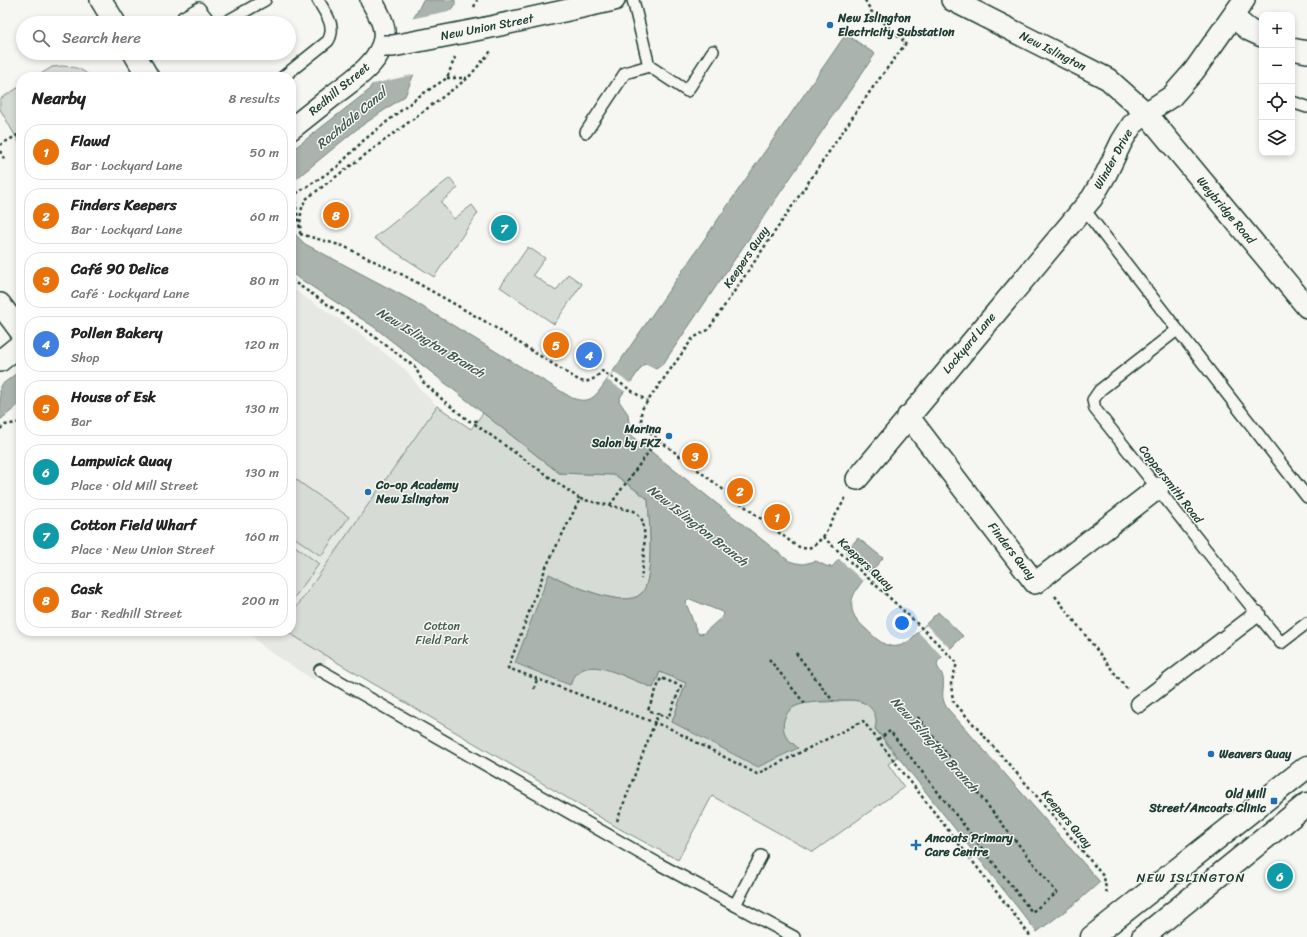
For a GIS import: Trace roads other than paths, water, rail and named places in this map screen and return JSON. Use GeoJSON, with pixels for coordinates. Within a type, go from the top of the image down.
{"type":"FeatureCollection","features":[{"type":"Feature","properties":{"kind":"street"},"geometry":{"type":"LineString","coordinates":[[101,0],[111,16]]}},
{"type":"Feature","properties":{"kind":"street"},"geometry":{"type":"LineString","coordinates":[[372,0],[383,20],[383,46]]}},
{"type":"Feature","properties":{"kind":"street","name":"New Union Street"},"geometry":{"type":"LineString","coordinates":[[383,46],[393,46],[486,28],[614,0]]}},
{"type":"Feature","properties":{"kind":"street","name":"New Islington"},"geometry":{"type":"LineString","coordinates":[[952,0],[1108,79],[1146,113]]}},
{"type":"Feature","properties":{"kind":"street","name":"Winder Drive"},"geometry":{"type":"LineString","coordinates":[[1083,208],[1092,198],[1132,125],[1146,113],[1172,96],[1194,71],[1244,0]]}},
{"type":"Feature","properties":{"kind":"street"},"geometry":{"type":"LineString","coordinates":[[1232,17],[1249,30],[1259,35]]}},
{"type":"Feature","properties":{"kind":"street","name":"Redhill Street"},"geometry":{"type":"LineString","coordinates":[[296,125],[360,74],[374,60],[383,46]]}},
{"type":"Feature","properties":{"kind":"street"},"geometry":{"type":"LineString","coordinates":[[1295,50],[1307,52]]}},
{"type":"Feature","properties":{"kind":"street"},"geometry":{"type":"LineString","coordinates":[[138,60],[145,72]]}},
{"type":"Feature","properties":{"kind":"street","name":"Weybridge Road"},"geometry":{"type":"LineString","coordinates":[[1146,113],[1307,307]]}},
{"type":"Feature","properties":{"kind":"street","name":"Lockyard Lane"},"geometry":{"type":"LineString","coordinates":[[856,479],[1083,208]]}},
{"type":"Feature","properties":{"kind":"street"},"geometry":{"type":"LineString","coordinates":[[0,304],[16,325]]}},
{"type":"Feature","properties":{"kind":"street"},"geometry":{"type":"LineString","coordinates":[[0,361],[16,348]]}},
{"type":"Feature","properties":{"kind":"street","name":"Finders Quay"},"geometry":{"type":"LineString","coordinates":[[908,416],[1035,583],[1158,488]]}},
{"type":"Feature","properties":{"kind":"street"},"geometry":{"type":"LineString","coordinates":[[1139,704],[1257,614]]}},
{"type":"Feature","properties":{"kind":"street"},"geometry":{"type":"LineString","coordinates":[[1092,937],[1307,767]]}},
{"type":"Feature","properties":{"kind":"street"},"geometry":{"type":"LineString","coordinates":[[1143,937],[1307,804]]}},
{"type":"Feature","properties":{"kind":"lane"},"geometry":{"type":"LineString","coordinates":[[236,16],[265,0]]}},
{"type":"Feature","properties":{"kind":"lane"},"geometry":{"type":"LineString","coordinates":[[289,72],[328,41],[331,36],[331,25],[318,0]]}},
{"type":"Feature","properties":{"kind":"lane"},"geometry":{"type":"LineString","coordinates":[[633,0],[649,66],[687,91],[713,51]]}},
{"type":"Feature","properties":{"kind":"lane"},"geometry":{"type":"LineString","coordinates":[[185,16],[199,8],[205,16]]}},
{"type":"Feature","properties":{"kind":"lane"},"geometry":{"type":"LineString","coordinates":[[586,132],[626,73],[649,66]]}},
{"type":"Feature","properties":{"kind":"lane"},"geometry":{"type":"LineString","coordinates":[[1295,103],[1307,107]]}},
{"type":"Feature","properties":{"kind":"lane"},"geometry":{"type":"LineString","coordinates":[[1083,208],[1307,497]]}},
{"type":"Feature","properties":{"kind":"lane","name":"Coppersmith Road"},"geometry":{"type":"LineString","coordinates":[[1177,330],[1100,390],[1093,400],[1095,409],[1281,643],[1307,622]]}},
{"type":"Feature","properties":{"kind":"lane"},"geometry":{"type":"LineString","coordinates":[[320,670],[794,937]]}},
{"type":"Feature","properties":{"kind":"lane"},"geometry":{"type":"LineString","coordinates":[[735,905],[761,856]]}},
{"type":"Feature","properties":{"kind":"water","name":"Rochdale Canal"},"geometry":{"type":"Polygon","coordinates":[[[423,0],[455,0],[455,5],[417,66],[405,96],[357,129],[296,179],[296,147],[368,91],[416,14],[423,0]]]}},
{"type":"Feature","properties":{"kind":"water","name":"New Islington Branch"},"geometry":{"type":"Polygon","coordinates":[[[846,34],[875,54],[663,364],[656,369],[646,364],[643,365],[619,401],[628,414],[630,432],[634,438],[789,561],[803,564],[816,561],[832,567],[858,538],[883,558],[857,589],[852,600],[852,609],[857,620],[872,635],[886,645],[903,645],[909,641],[938,612],[963,636],[938,661],[937,664],[943,678],[943,700],[947,708],[1100,882],[1077,902],[1037,932],[875,728],[876,720],[874,712],[869,706],[862,702],[849,700],[828,701],[805,703],[793,707],[786,715],[783,725],[786,735],[798,748],[758,767],[672,722],[686,683],[660,672],[653,688],[614,672],[592,667],[579,671],[570,685],[515,663],[549,574],[581,589],[609,597],[622,599],[633,598],[641,594],[645,587],[650,563],[648,499],[615,475],[559,473],[374,327],[296,276],[296,235],[305,244],[413,301],[572,398],[584,400],[593,397],[846,34]],[[690,599],[687,600],[686,603],[697,632],[700,634],[704,633],[724,614],[690,599]]]}},
{"type":"Feature","properties":{"kind":"water"},"geometry":{"type":"Polygon","coordinates":[[[16,374],[16,407],[0,420],[0,386],[16,374]]]}},
{"type":"Feature","properties":{"kind":"place","name":"New Islington Electricity Substation"},"geometry":{"type":"Point","coordinates":[830,25]}},
{"type":"Feature","properties":{"kind":"place","name":"Cask"},"geometry":{"type":"Point","coordinates":[336,215]}},
{"type":"Feature","properties":{"kind":"place","name":"Cotton Field Wharf"},"geometry":{"type":"Point","coordinates":[504,228]}},
{"type":"Feature","properties":{"kind":"place","name":"House of Esk"},"geometry":{"type":"Point","coordinates":[556,345]}},
{"type":"Feature","properties":{"kind":"place","name":"Pollen Bakery"},"geometry":{"type":"Point","coordinates":[589,355]}},
{"type":"Feature","properties":{"kind":"place","name":"Marina Salon by FKZ"},"geometry":{"type":"Point","coordinates":[669,436]}},
{"type":"Feature","properties":{"kind":"place","name":"Café 90 Delice"},"geometry":{"type":"Point","coordinates":[695,456]}},
{"type":"Feature","properties":{"kind":"place","name":"Finders Keepers"},"geometry":{"type":"Point","coordinates":[740,491]}},
{"type":"Feature","properties":{"kind":"place","name":"Co-op Academy New Islington"},"geometry":{"type":"Point","coordinates":[368,492]}},
{"type":"Feature","properties":{"kind":"place","name":"Flawd"},"geometry":{"type":"Point","coordinates":[777,517]}},
{"type":"Feature","properties":{"kind":"place","name":"Weavers Quay"},"geometry":{"type":"Point","coordinates":[1211,754]}},
{"type":"Feature","properties":{"kind":"place","name":"Old Mill Street/Ancoats Clinic"},"geometry":{"type":"Point","coordinates":[1274,801]}},
{"type":"Feature","properties":{"kind":"place","name":"Ancoats Primary Care Centre"},"geometry":{"type":"Point","coordinates":[916,845]}},
{"type":"Feature","properties":{"kind":"place","name":"Lampwick Quay"},"geometry":{"type":"Point","coordinates":[1280,876]}},
{"type":"Feature","properties":{"kind":"district","name":"NEW ISLINGTON"},"geometry":{"type":"Point","coordinates":[1191,877]}},
{"type":"Feature","properties":{"kind":"park label","name":"Cotton Field Park"},"geometry":{"type":"Point","coordinates":[442,633]}}]}
